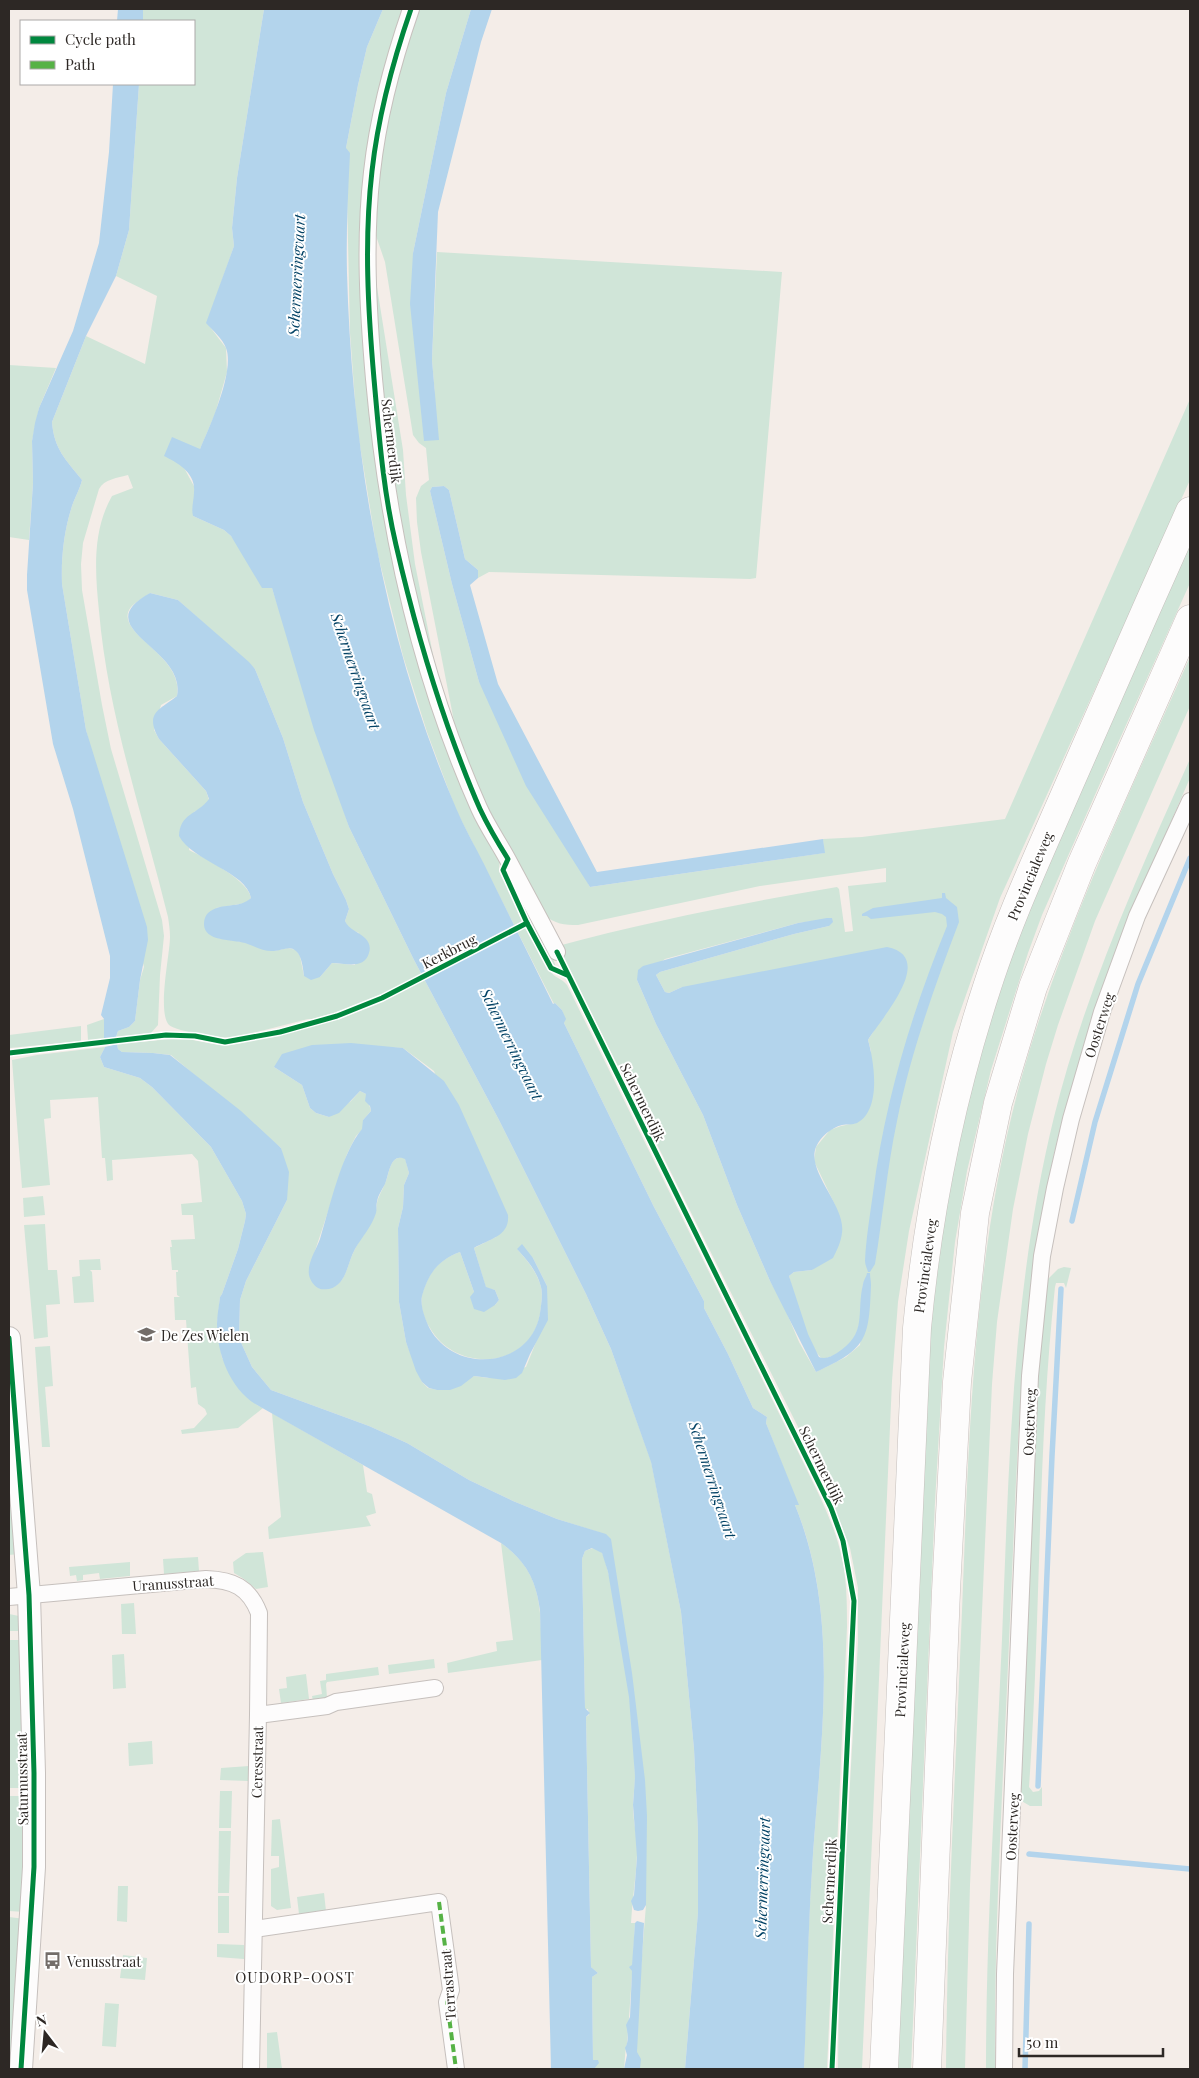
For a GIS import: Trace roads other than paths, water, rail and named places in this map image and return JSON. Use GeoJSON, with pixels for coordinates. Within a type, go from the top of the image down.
{"type":"FeatureCollection","features":[{"type":"Feature","properties":{"kind":"highway","name":"Provincialeweg"},"geometry":{"type":"LineString","coordinates":[[884,2069],[917,1328],[922,1278],[941,1164],[965,1060],[1001,947],[1042,846],[1190,511]]}},
{"type":"Feature","properties":{"kind":"highway"},"geometry":{"type":"LineString","coordinates":[[927,2069],[946,1591],[957,1382],[975,1213],[998,1103],[1033,987],[1082,863],[1190,619]]}},
{"type":"Feature","properties":{"kind":"street","name":"Schermerdijk"},"geometry":{"type":"LineString","coordinates":[[411,9],[378,130],[369,209],[370,340],[380,444],[396,543],[424,654],[440,705],[480,811],[557,952]]}},
{"type":"Feature","properties":{"kind":"street","name":"Oosterweg"},"geometry":{"type":"LineString","coordinates":[[1004,2069],[1005,1964],[1030,1376],[1042,1256],[1069,1127],[1100,1020],[1137,916],[1190,801]]}},
{"type":"Feature","properties":{"kind":"street","name":"Saturnusstraat"},"geometry":{"type":"LineString","coordinates":[[9,1338],[19,1596],[34,1773],[34,1867],[21,2069]]}},
{"type":"Feature","properties":{"kind":"street","name":"Uranusstraat"},"geometry":{"type":"LineString","coordinates":[[19,1596],[206,1579],[225,1580],[235,1584],[254,1600],[259,1613],[258,1715]]}},
{"type":"Feature","properties":{"kind":"street","name":"Ceresstraat"},"geometry":{"type":"LineString","coordinates":[[251,2069],[258,1715],[327,1706],[336,1702],[435,1688]]}},
{"type":"Feature","properties":{"kind":"street","name":"Terrastraat"},"geometry":{"type":"LineString","coordinates":[[254,1929],[439,1902],[451,1990],[448,2002],[456,2069]]}},
{"type":"Feature","properties":{"kind":"water"},"geometry":{"type":"Polygon","coordinates":[[[118,9],[143,9],[143,20],[117,20],[118,9]]]}},
{"type":"Feature","properties":{"kind":"water","name":"Schermerringvaart"},"geometry":{"type":"Polygon","coordinates":[[[264,9],[383,9],[367,47],[346,148],[350,153],[347,273],[350,342],[365,478],[376,546],[391,613],[409,679],[431,744],[462,822],[553,1004],[555,1003],[562,1010],[566,1019],[564,1023],[654,1207],[704,1301],[704,1308],[753,1408],[767,1417],[766,1423],[799,1505],[795,1505],[809,1547],[818,1590],[823,1633],[824,1678],[823,1722],[810,1907],[804,2069],[685,2069],[698,1912],[698,1831],[694,1749],[681,1612],[651,1462],[611,1349],[586,1294],[499,1120],[414,960],[349,827],[314,730],[272,588],[262,588],[231,536],[224,530],[193,516],[194,485],[192,479],[185,469],[164,456],[172,437],[200,449],[215,413],[224,384],[228,358],[226,348],[220,338],[206,323],[234,246],[232,228],[237,178],[264,9]]]}},
{"type":"Feature","properties":{"kind":"water"},"geometry":{"type":"Polygon","coordinates":[[[471,9],[492,9],[481,42],[438,212],[432,360],[439,440],[424,441],[410,304],[413,253],[446,93],[471,9]]]}},
{"type":"Feature","properties":{"kind":"water"},"geometry":{"type":"Polygon","coordinates":[[[113,85],[139,85],[129,230],[116,276],[86,336],[52,422],[58,447],[82,480],[67,525],[63,554],[62,584],[86,730],[147,927],[148,940],[140,980],[135,1021],[129,1027],[118,1031],[116,1037],[104,1039],[104,1019],[101,1015],[110,978],[110,956],[73,809],[53,744],[27,590],[27,575],[33,483],[32,441],[35,423],[39,408],[73,331],[99,243],[109,152],[113,85]]]}},
{"type":"Feature","properties":{"kind":"water"},"geometry":{"type":"Polygon","coordinates":[[[444,486],[449,490],[465,559],[478,570],[478,578],[470,585],[498,684],[597,872],[823,839],[825,853],[590,887],[526,786],[479,682],[452,584],[430,491],[432,487],[444,486]]]}},
{"type":"Feature","properties":{"kind":"water"},"geometry":{"type":"Polygon","coordinates":[[[150,593],[178,600],[255,669],[283,738],[303,802],[346,900],[349,909],[345,921],[368,941],[370,949],[367,958],[363,962],[359,964],[332,963],[320,977],[311,980],[304,976],[300,956],[293,949],[267,951],[245,943],[213,937],[205,929],[205,917],[208,913],[251,898],[247,889],[240,881],[195,853],[179,836],[180,828],[186,818],[209,799],[206,791],[159,739],[155,730],[153,723],[156,713],[177,696],[176,679],[168,664],[143,640],[133,628],[128,617],[133,606],[150,593]]]}},
{"type":"Feature","properties":{"kind":"water"},"geometry":{"type":"Polygon","coordinates":[[[942,893],[945,893],[946,898],[957,907],[959,922],[932,996],[909,1070],[894,1139],[875,1264],[870,1272],[868,1272],[865,1261],[867,1236],[878,1158],[892,1090],[922,991],[947,926],[946,917],[935,912],[871,919],[867,916],[862,916],[862,914],[873,908],[942,898],[942,893]]]}},
{"type":"Feature","properties":{"kind":"water"},"geometry":{"type":"Polygon","coordinates":[[[832,918],[833,922],[829,926],[794,934],[660,972],[656,975],[665,992],[669,993],[682,987],[887,947],[901,953],[907,963],[907,976],[901,990],[868,1040],[874,1072],[873,1097],[870,1108],[865,1117],[857,1123],[838,1126],[830,1130],[816,1147],[814,1157],[816,1167],[838,1211],[842,1222],[842,1233],[839,1246],[833,1258],[812,1270],[794,1272],[789,1276],[808,1334],[819,1357],[826,1358],[837,1353],[847,1346],[853,1338],[859,1322],[863,1282],[867,1273],[870,1273],[871,1285],[869,1318],[862,1340],[846,1356],[816,1372],[770,1281],[737,1205],[703,1115],[656,1024],[637,980],[638,970],[643,966],[798,923],[832,918]]]}},
{"type":"Feature","properties":{"kind":"water"},"geometry":{"type":"Polygon","coordinates":[[[351,1043],[403,1048],[444,1081],[459,1105],[508,1215],[506,1228],[498,1236],[474,1248],[486,1287],[495,1290],[499,1300],[484,1312],[474,1309],[470,1297],[474,1292],[460,1252],[446,1259],[435,1269],[427,1281],[422,1296],[422,1308],[430,1329],[442,1344],[457,1354],[474,1359],[491,1359],[508,1354],[523,1345],[534,1331],[540,1313],[542,1293],[534,1271],[517,1249],[522,1244],[533,1258],[547,1286],[548,1320],[522,1373],[516,1378],[505,1380],[474,1376],[461,1386],[450,1390],[437,1390],[429,1388],[422,1382],[416,1371],[406,1342],[399,1302],[398,1228],[403,1207],[404,1185],[409,1173],[405,1159],[400,1158],[393,1161],[378,1197],[374,1218],[355,1249],[340,1283],[329,1289],[319,1289],[310,1279],[311,1261],[320,1239],[342,1166],[362,1129],[363,1120],[371,1111],[370,1106],[365,1101],[366,1094],[360,1091],[339,1113],[329,1117],[316,1113],[310,1108],[302,1085],[274,1067],[282,1054],[312,1045],[351,1043]]]}},
{"type":"Feature","properties":{"kind":"water"},"geometry":{"type":"Polygon","coordinates":[[[117,1044],[118,1049],[122,1052],[170,1055],[241,1111],[281,1148],[289,1172],[287,1200],[246,1281],[240,1300],[239,1338],[252,1367],[271,1390],[369,1426],[407,1443],[469,1480],[513,1501],[557,1519],[606,1534],[611,1539],[632,1673],[645,1780],[647,1816],[646,1905],[643,1910],[634,1910],[631,1901],[634,1895],[637,1857],[633,1805],[635,1777],[629,1697],[608,1572],[602,1553],[592,1548],[585,1551],[582,1559],[585,1708],[590,1713],[586,1717],[591,1967],[598,1973],[592,1977],[593,2060],[598,2060],[599,2063],[594,2069],[551,2069],[540,1610],[536,1589],[532,1580],[523,1564],[501,1543],[257,1405],[239,1390],[227,1370],[219,1347],[217,1324],[220,1297],[238,1249],[245,1221],[246,1214],[242,1201],[211,1147],[152,1087],[140,1078],[104,1067],[100,1057],[105,1047],[117,1044]]]}},
{"type":"Feature","properties":{"kind":"water"},"geometry":{"type":"Polygon","coordinates":[[[637,1921],[644,1923],[637,2052],[641,2059],[640,2069],[624,2069],[627,2055],[625,2048],[628,2037],[626,2025],[630,2017],[632,1971],[629,1967],[632,1965],[635,1923],[637,1921]]]}},
{"type":"Feature","properties":{"kind":"waterway"},"geometry":{"type":"LineString","coordinates":[[1072,1221],[1095,1122],[1138,984],[1190,858]]}},
{"type":"Feature","properties":{"kind":"waterway"},"geometry":{"type":"LineString","coordinates":[[1038,1786],[1061,1289]]}},
{"type":"Feature","properties":{"kind":"waterway"},"geometry":{"type":"LineString","coordinates":[[1029,1854],[1190,1869]]}},
{"type":"Feature","properties":{"kind":"waterway"},"geometry":{"type":"LineString","coordinates":[[1025,2069],[1029,1924]]}},
{"type":"Feature","properties":{"kind":"place","name":"De Zes Wielen"},"geometry":{"type":"Point","coordinates":[147,1335]}},
{"type":"Feature","properties":{"kind":"place","name":"Venusstraat"},"geometry":{"type":"Point","coordinates":[53,1961]}},
{"type":"Feature","properties":{"kind":"district","name":"OUDORP-OOST"},"geometry":{"type":"Point","coordinates":[295,1977]}}]}
